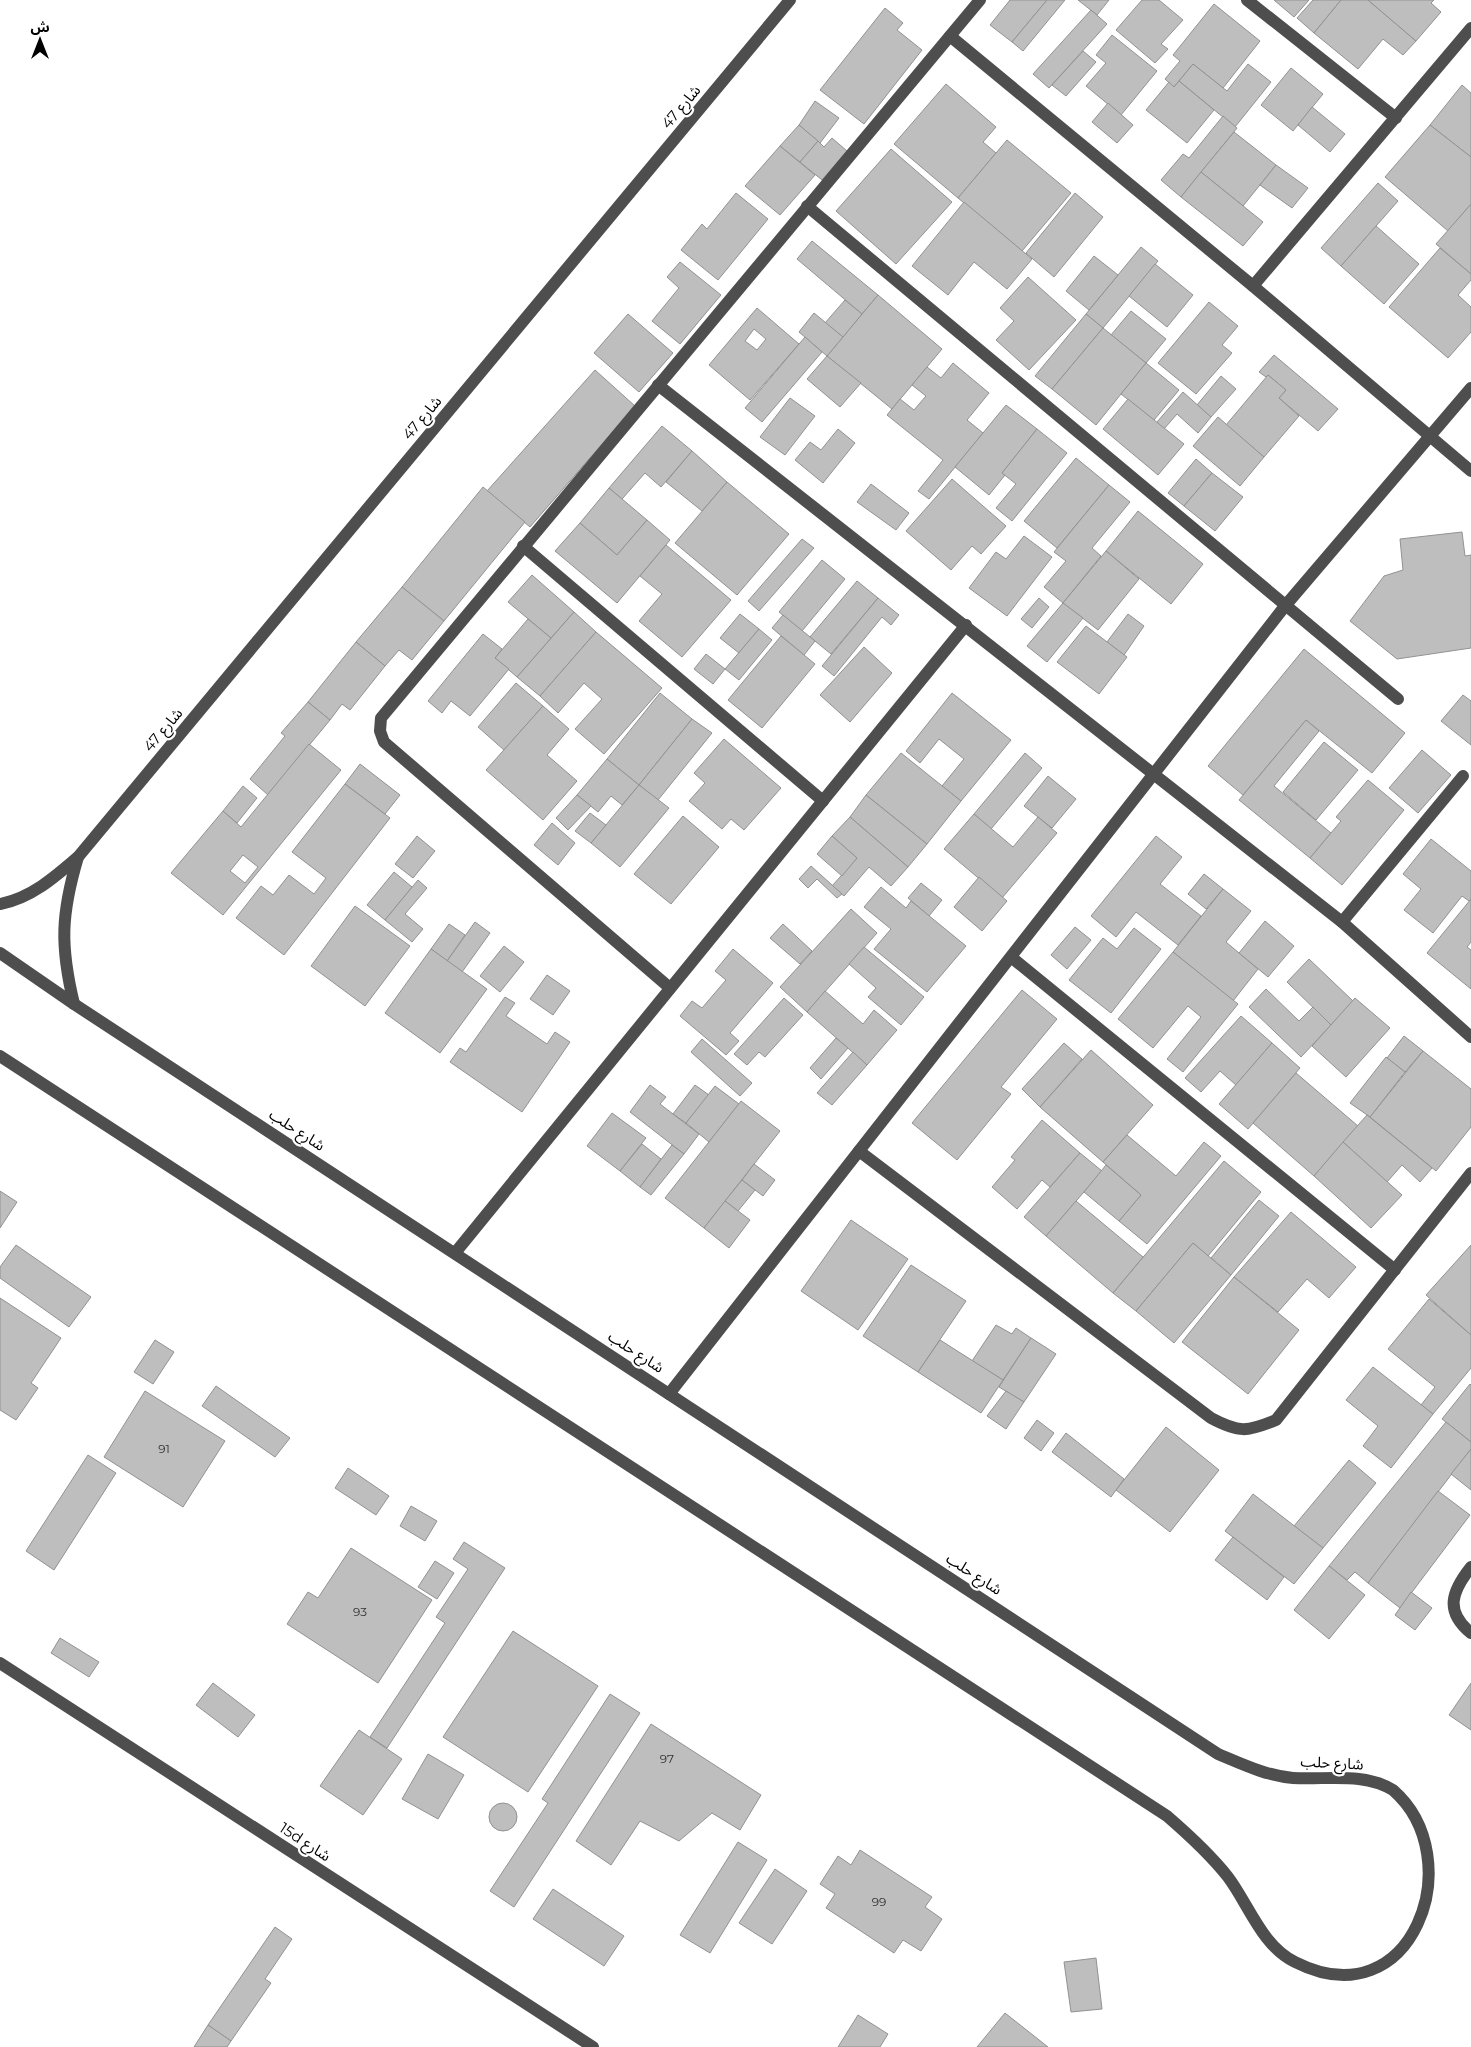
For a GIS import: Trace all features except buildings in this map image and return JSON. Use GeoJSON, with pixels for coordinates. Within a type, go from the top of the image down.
{"type":"FeatureCollection","features":[{"type":"Feature","properties":{"kind":"street","name":"شارع 47"},"geometry":{"type":"LineString","coordinates":[[0,904],[10,902],[47,884],[78,857],[790,0]]}},
{"type":"Feature","properties":{"kind":"street"},"geometry":{"type":"LineString","coordinates":[[670,988],[384,742],[380,730],[381,718],[980,0]]}},
{"type":"Feature","properties":{"kind":"street"},"geometry":{"type":"LineString","coordinates":[[1247,0],[1396,118]]}},
{"type":"Feature","properties":{"kind":"street"},"geometry":{"type":"LineString","coordinates":[[1253,286],[1471,28]]}},
{"type":"Feature","properties":{"kind":"street"},"geometry":{"type":"LineString","coordinates":[[950,36],[1253,286],[1471,471]]}},
{"type":"Feature","properties":{"kind":"street"},"geometry":{"type":"LineString","coordinates":[[807,206],[1398,699]]}},
{"type":"Feature","properties":{"kind":"street"},"geometry":{"type":"LineString","coordinates":[[658,385],[1342,922],[1471,1037]]}},
{"type":"Feature","properties":{"kind":"street"},"geometry":{"type":"LineString","coordinates":[[669,1394],[1285,606],[1471,388]]}},
{"type":"Feature","properties":{"kind":"street"},"geometry":{"type":"LineString","coordinates":[[524,546],[823,801]]}},
{"type":"Feature","properties":{"kind":"street"},"geometry":{"type":"LineString","coordinates":[[455,1252],[966,625]]}},
{"type":"Feature","properties":{"kind":"street"},"geometry":{"type":"LineString","coordinates":[[1342,922],[1463,776]]}},
{"type":"Feature","properties":{"kind":"street","name":"شارع 47"},"geometry":{"type":"LineString","coordinates":[[74,1004],[65,967],[63,930],[67,893],[78,857]]}},
{"type":"Feature","properties":{"kind":"street","name":"شارع حلب"},"geometry":{"type":"LineString","coordinates":[[0,953],[74,1004],[1218,1754],[1254,1770],[1291,1778],[1362,1779],[1392,1789],[1417,1808],[1435,1834]]}},
{"type":"Feature","properties":{"kind":"street"},"geometry":{"type":"LineString","coordinates":[[1011,957],[1394,1270]]}},
{"type":"Feature","properties":{"kind":"street"},"geometry":{"type":"LineString","coordinates":[[0,1056],[1167,1816],[1199,1845],[1228,1878],[1269,1941],[1293,1962],[1323,1973],[1354,1975],[1384,1967],[1411,1950],[1431,1926]]}},
{"type":"Feature","properties":{"kind":"street"},"geometry":{"type":"LineString","coordinates":[[859,1151],[1211,1418],[1231,1429],[1254,1429],[1276,1420],[1471,1174]]}},
{"type":"Feature","properties":{"kind":"street"},"geometry":{"type":"LineString","coordinates":[[1471,1567],[1455,1592],[1453,1607],[1458,1620],[1471,1633]]}},
{"type":"Feature","properties":{"kind":"street","name":"15d شارع"},"geometry":{"type":"LineString","coordinates":[[0,1663],[593,2047]]}}]}
